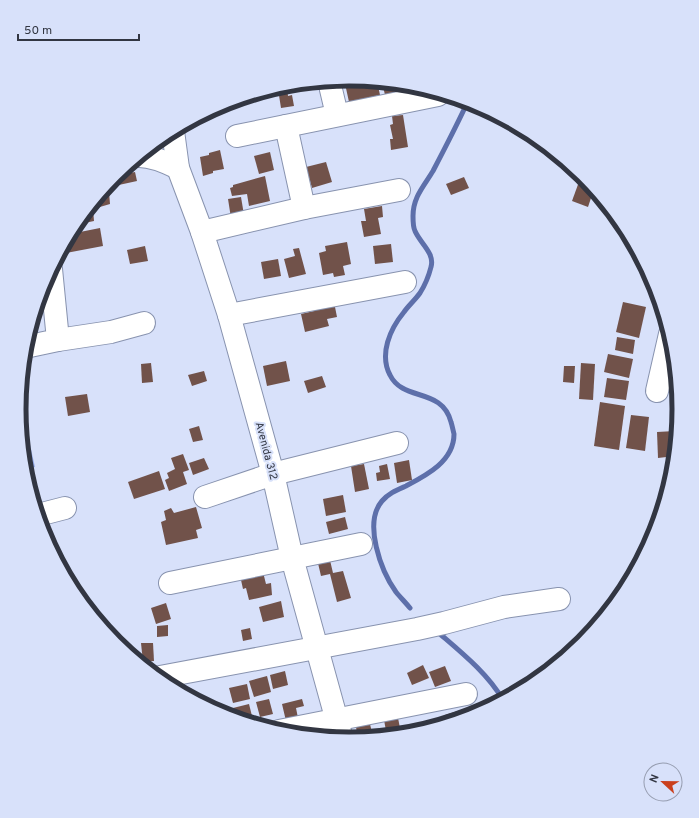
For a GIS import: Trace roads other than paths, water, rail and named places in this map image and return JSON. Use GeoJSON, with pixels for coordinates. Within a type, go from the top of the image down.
{"type":"FeatureCollection","features":[{"type":"Feature","properties":{"kind":"street"},"geometry":{"type":"LineString","coordinates":[[331,86],[338,115]]}},
{"type":"Feature","properties":{"kind":"street"},"geometry":{"type":"LineString","coordinates":[[238,136],[431,96]]}},
{"type":"Feature","properties":{"kind":"street"},"geometry":{"type":"LineString","coordinates":[[286,126],[304,208]]}},
{"type":"Feature","properties":{"kind":"street","name":"Avenida 312"},"geometry":{"type":"LineString","coordinates":[[174,138],[178,168],[202,232],[229,315],[273,474],[292,558],[339,729]]}},
{"type":"Feature","properties":{"kind":"street"},"geometry":{"type":"LineString","coordinates":[[147,157],[178,168]]}},
{"type":"Feature","properties":{"kind":"street"},"geometry":{"type":"LineString","coordinates":[[202,232],[304,208],[400,190]]}},
{"type":"Feature","properties":{"kind":"street"},"geometry":{"type":"LineString","coordinates":[[52,282],[58,340]]}},
{"type":"Feature","properties":{"kind":"street"},"geometry":{"type":"LineString","coordinates":[[229,315],[405,282]]}},
{"type":"Feature","properties":{"kind":"street"},"geometry":{"type":"LineString","coordinates":[[32,345],[111,332],[144,323]]}},
{"type":"Feature","properties":{"kind":"street"},"geometry":{"type":"LineString","coordinates":[[657,391],[667,347]]}},
{"type":"Feature","properties":{"kind":"street"},"geometry":{"type":"LineString","coordinates":[[205,496],[273,474],[397,443]]}},
{"type":"Feature","properties":{"kind":"street"},"geometry":{"type":"LineString","coordinates":[[43,514],[66,508]]}},
{"type":"Feature","properties":{"kind":"street"},"geometry":{"type":"LineString","coordinates":[[170,584],[361,544]]}},
{"type":"Feature","properties":{"kind":"street"},"geometry":{"type":"LineString","coordinates":[[167,676],[440,624],[504,607],[559,599]]}},
{"type":"Feature","properties":{"kind":"street"},"geometry":{"type":"LineString","coordinates":[[311,730],[339,729],[466,694]]}},
{"type":"Feature","properties":{"kind":"waterway"},"geometry":{"type":"LineString","coordinates":[[410,608],[390,583],[380,560],[374,534],[374,522],[377,510],[387,496],[422,477],[438,466],[449,452],[453,444],[454,434],[446,411],[440,404],[404,389],[396,383],[390,375],[387,367],[386,350],[394,326],[420,293],[427,280],[432,262],[429,253],[415,231],[413,209],[417,197],[433,171],[465,107]]}},
{"type":"Feature","properties":{"kind":"waterway"},"geometry":{"type":"LineString","coordinates":[[440,634],[466,656],[490,681],[500,695]]}}]}
